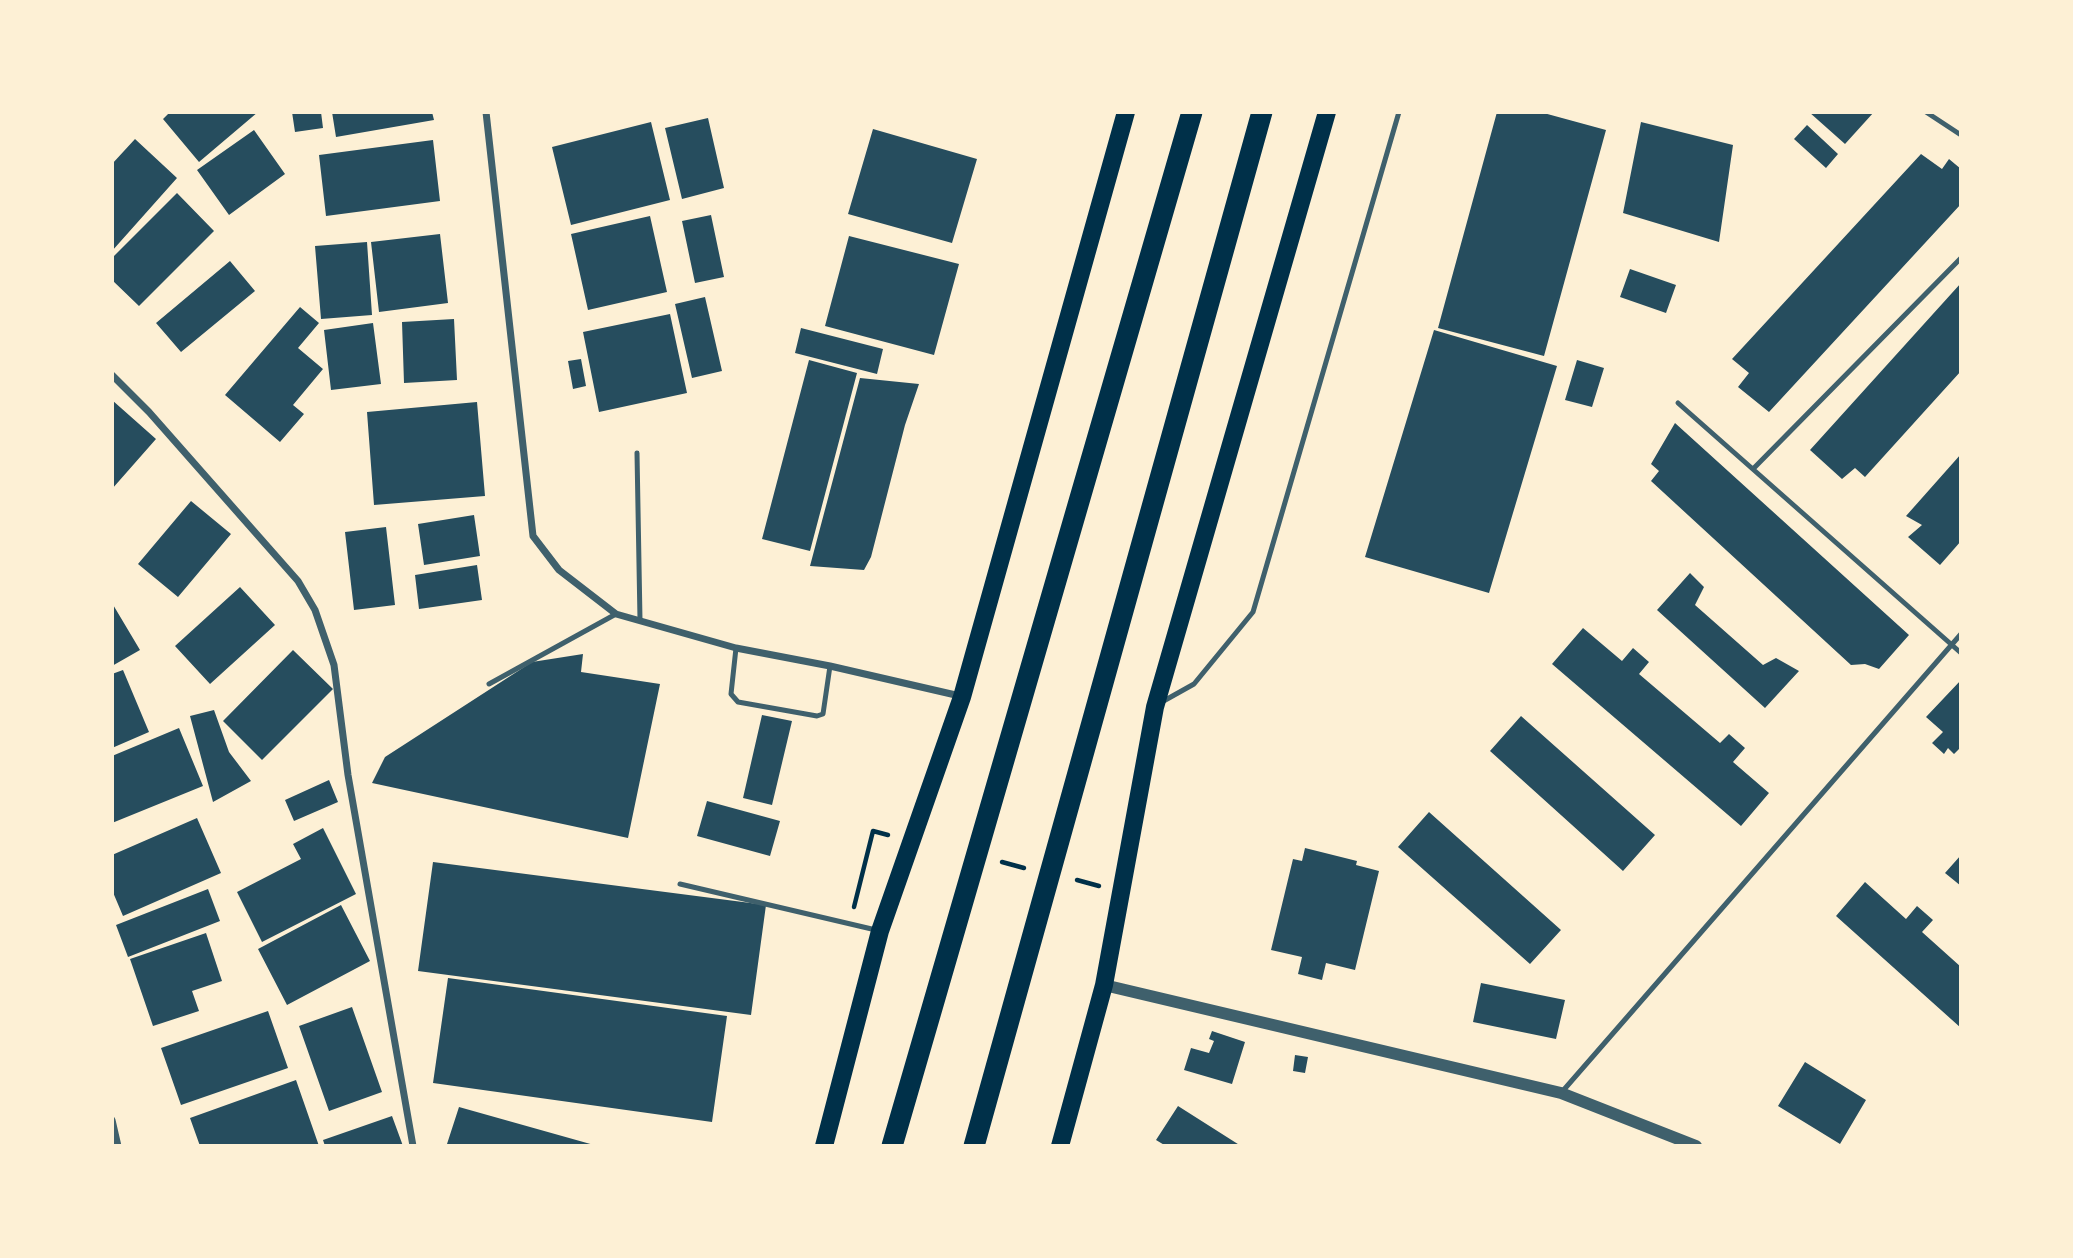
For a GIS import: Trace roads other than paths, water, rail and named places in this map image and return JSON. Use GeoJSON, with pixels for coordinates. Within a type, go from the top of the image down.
{"type":"FeatureCollection","features":[{"type":"Feature","properties":{"kind":"highway"},"geometry":{"type":"LineString","coordinates":[[892,1146],[1192,112]]}},
{"type":"Feature","properties":{"kind":"highway"},"geometry":{"type":"LineString","coordinates":[[974,1146],[1262,112]]}},
{"type":"Feature","properties":{"kind":"main road"},"geometry":{"type":"LineString","coordinates":[[824,1146],[880,931],[962,697],[1126,112]]}},
{"type":"Feature","properties":{"kind":"main road"},"geometry":{"type":"LineString","coordinates":[[1060,1146],[1104,985],[1155,706],[1327,112]]}},
{"type":"Feature","properties":{"kind":"street"},"geometry":{"type":"LineString","coordinates":[[486,112],[533,536],[559,570],[616,614],[736,648],[830,666],[962,697]]}},
{"type":"Feature","properties":{"kind":"street"},"geometry":{"type":"LineString","coordinates":[[112,375],[149,412],[298,581],[315,610],[334,665],[348,775],[413,1146]]}},
{"type":"Feature","properties":{"kind":"street"},"geometry":{"type":"LineString","coordinates":[[1104,985],[1561,1093],[1696,1146]]}},
{"type":"Feature","properties":{"kind":"street"},"geometry":{"type":"LineString","coordinates":[[112,1120],[118,1146]]}},
{"type":"Feature","properties":{"kind":"lane"},"geometry":{"type":"LineString","coordinates":[[1155,706],[1194,684],[1253,612],[1399,112]]}},
{"type":"Feature","properties":{"kind":"lane"},"geometry":{"type":"LineString","coordinates":[[1926,112],[1961,135]]}},
{"type":"Feature","properties":{"kind":"lane"},"geometry":{"type":"LineString","coordinates":[[1753,469],[1961,258]]}},
{"type":"Feature","properties":{"kind":"lane"},"geometry":{"type":"LineString","coordinates":[[1678,403],[1961,653]]}},
{"type":"Feature","properties":{"kind":"lane"},"geometry":{"type":"LineString","coordinates":[[637,453],[640,620]]}},
{"type":"Feature","properties":{"kind":"lane"},"geometry":{"type":"LineString","coordinates":[[489,684],[616,614]]}},
{"type":"Feature","properties":{"kind":"lane"},"geometry":{"type":"LineString","coordinates":[[1561,1093],[1961,634]]}},
{"type":"Feature","properties":{"kind":"lane"},"geometry":{"type":"LineString","coordinates":[[736,648],[731,694],[738,702],[817,716],[823,714],[830,666]]}},
{"type":"Feature","properties":{"kind":"lane"},"geometry":{"type":"LineString","coordinates":[[680,884],[880,931]]}}]}
